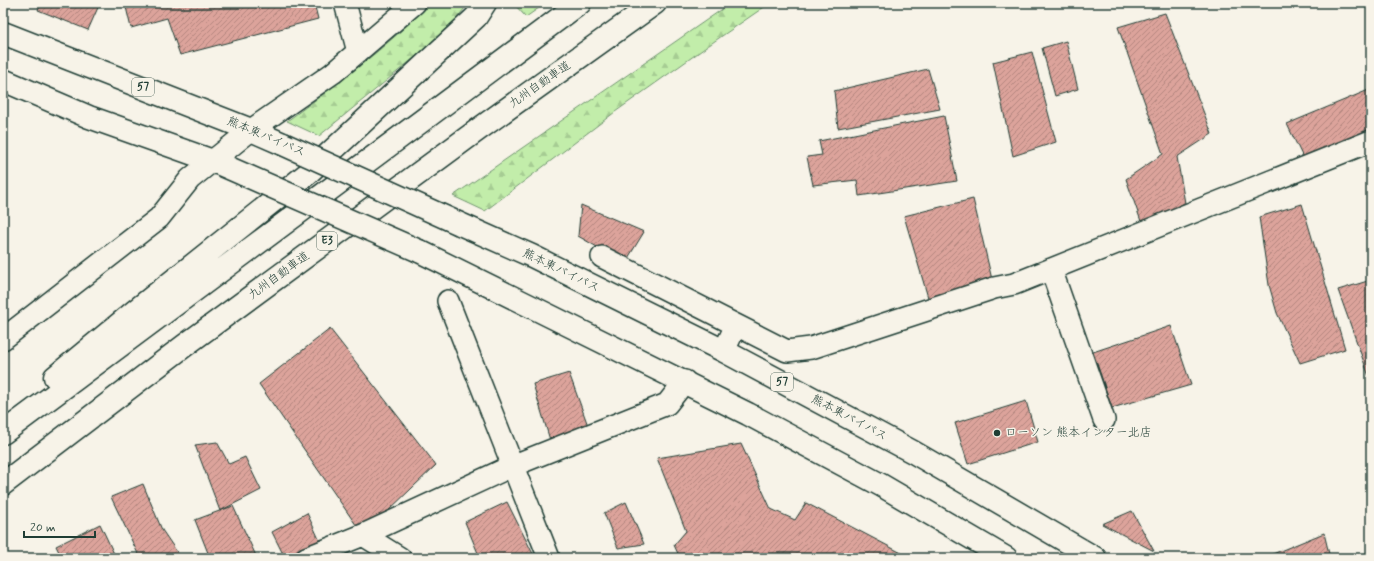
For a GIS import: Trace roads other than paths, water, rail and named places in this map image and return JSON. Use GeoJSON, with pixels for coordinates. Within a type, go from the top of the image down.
{"type":"FeatureCollection","features":[{"type":"Feature","properties":{"kind":"highway"},"geometry":{"type":"LineString","coordinates":[[3,419],[135,311],[307,174],[476,17],[486,3]]}},
{"type":"Feature","properties":{"kind":"highway"},"geometry":{"type":"LineString","coordinates":[[3,433],[580,3]]}},
{"type":"Feature","properties":{"kind":"highway","name":"九州自動車道"},"geometry":{"type":"LineString","coordinates":[[3,484],[197,337],[479,129],[655,3]]}},
{"type":"Feature","properties":{"kind":"highway"},"geometry":{"type":"LineString","coordinates":[[626,24],[669,3]]}},
{"type":"Feature","properties":{"kind":"highway","name":"熊本東バイパス"},"geometry":{"type":"LineString","coordinates":[[3,33],[251,130],[532,256],[724,351],[914,452],[1095,558]]}},
{"type":"Feature","properties":{"kind":"highway"},"geometry":{"type":"LineString","coordinates":[[3,80],[89,117],[245,175],[419,251],[685,381],[755,417],[874,481],[994,555]]}},
{"type":"Feature","properties":{"kind":"street"},"geometry":{"type":"LineString","coordinates":[[345,3],[358,52]]}},
{"type":"Feature","properties":{"kind":"street"},"geometry":{"type":"LineString","coordinates":[[3,339],[159,218],[190,179],[251,130],[333,73],[415,3]]}},
{"type":"Feature","properties":{"kind":"street"},"geometry":{"type":"LineString","coordinates":[[602,257],[787,351],[811,348],[987,291],[1014,284],[1371,140]]}},
{"type":"Feature","properties":{"kind":"street"},"geometry":{"type":"LineString","coordinates":[[1051,269],[1104,420]]}},
{"type":"Feature","properties":{"kind":"street"},"geometry":{"type":"LineString","coordinates":[[448,300],[549,558]]}},
{"type":"Feature","properties":{"kind":"street"},"geometry":{"type":"LineString","coordinates":[[724,351],[736,325]]}},
{"type":"Feature","properties":{"kind":"street"},"geometry":{"type":"LineString","coordinates":[[306,558],[363,535],[512,466],[667,404],[685,381]]}},
{"type":"Feature","properties":{"kind":"street"},"geometry":{"type":"LineString","coordinates":[[363,535],[400,558]]}},
{"type":"Feature","properties":{"kind":"place","name":"ローソン 熊本インター北店"},"geometry":{"type":"Point","coordinates":[997,433]}}]}
